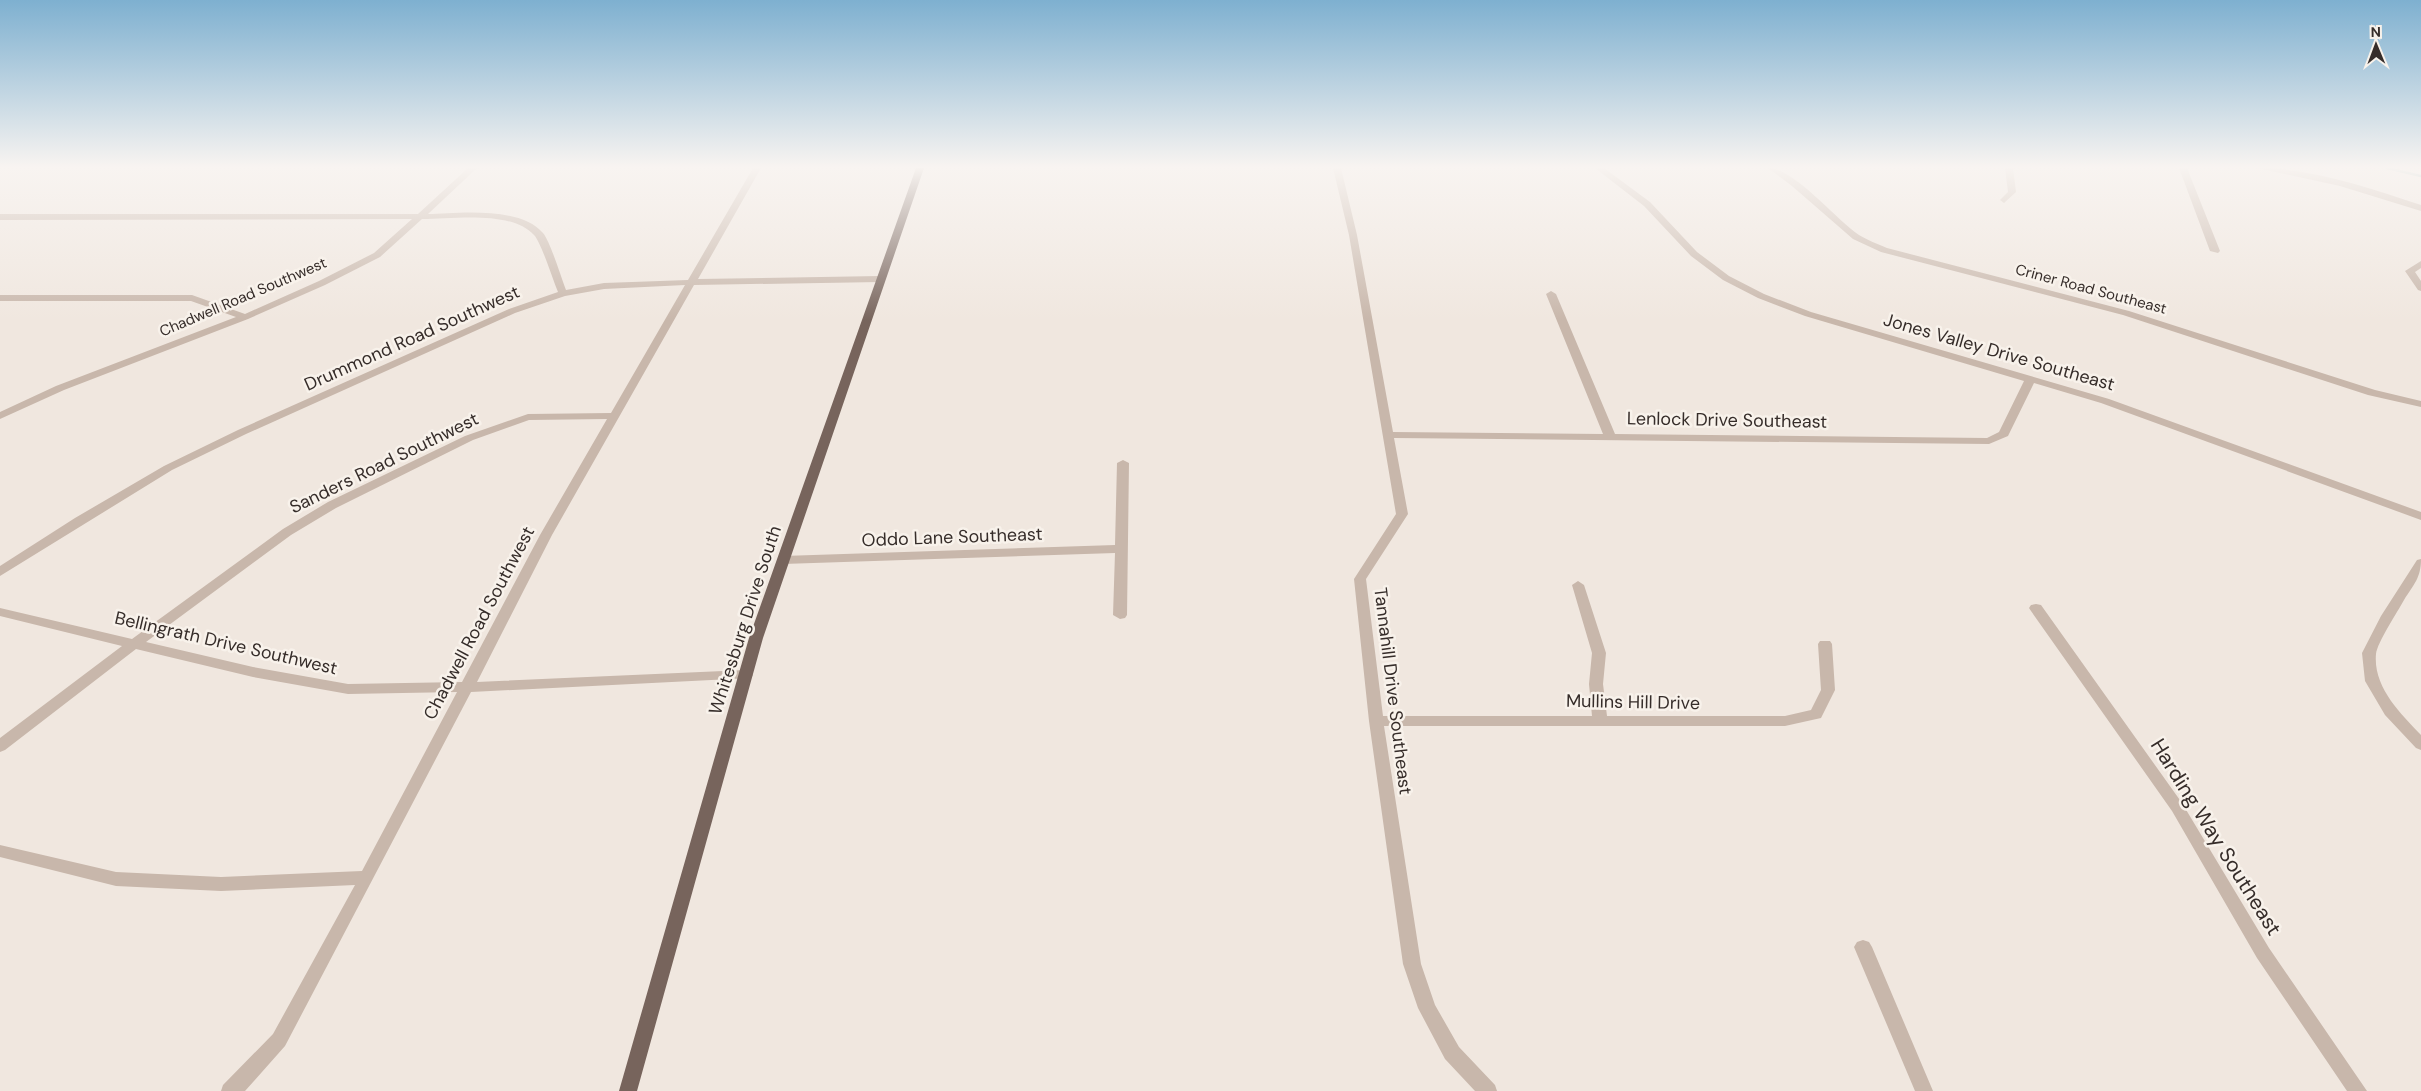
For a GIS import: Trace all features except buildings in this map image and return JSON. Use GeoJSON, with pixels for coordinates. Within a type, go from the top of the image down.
{"type":"FeatureCollection","features":[{"type":"Feature","properties":{"kind":"main road","name":"Whitesburg Drive South"},"geometry":{"type":"LineString","coordinates":[[628,1091],[746,675],[783,560],[902,219]]}},
{"type":"Feature","properties":{"kind":"street","name":"Chadwell Road Southwest"},"geometry":{"type":"LineString","coordinates":[[0,416],[60,388],[245,317],[322,283],[377,255],[419,219]]}},
{"type":"Feature","properties":{"kind":"street"},"geometry":{"type":"LineString","coordinates":[[508,219],[523,224],[539,234],[563,293]]}},
{"type":"Feature","properties":{"kind":"street","name":"Chadwell Road Southwest"},"geometry":{"type":"LineString","coordinates":[[230,1091],[235,1088],[279,1040],[367,878],[546,536],[727,219]]}},
{"type":"Feature","properties":{"kind":"street","name":"Tannahill Drive Southeast"},"geometry":{"type":"LineString","coordinates":[[1349,219],[1402,514],[1360,579],[1376,721],[1412,964],[1427,1008],[1452,1053],[1488,1091]]}},
{"type":"Feature","properties":{"kind":"street","name":"Jones Valley Drive Southeast"},"geometry":{"type":"LineString","coordinates":[[1661,219],[1694,254],[1726,278],[1760,296],[1808,314],[2114,405],[2421,516]]}},
{"type":"Feature","properties":{"kind":"street","name":"Criner Road Southeast"},"geometry":{"type":"LineString","coordinates":[[1835,219],[1856,237],[1884,250],[2126,313],[2372,393],[2421,404]]}},
{"type":"Feature","properties":{"kind":"street"},"geometry":{"type":"LineString","coordinates":[[2203,219],[2215,251]]}},
{"type":"Feature","properties":{"kind":"street"},"geometry":{"type":"LineString","coordinates":[[2421,264],[2410,271],[2421,288]]}},
{"type":"Feature","properties":{"kind":"street","name":"Drummond Road Southwest"},"geometry":{"type":"LineString","coordinates":[[0,572],[79,521],[168,468],[242,432],[512,310],[563,293],[604,286],[880,279]]}},
{"type":"Feature","properties":{"kind":"street"},"geometry":{"type":"LineString","coordinates":[[1551,294],[1610,436]]}},
{"type":"Feature","properties":{"kind":"street"},"geometry":{"type":"LineString","coordinates":[[0,298],[192,298],[245,317]]}},
{"type":"Feature","properties":{"kind":"street","name":"Lenlock Drive Southeast"},"geometry":{"type":"LineString","coordinates":[[1388,435],[1989,441],[2004,434],[2030,380]]}},
{"type":"Feature","properties":{"kind":"street","name":"Sanders Road Southwest"},"geometry":{"type":"LineString","coordinates":[[0,746],[286,532],[332,505],[469,438],[528,417],[614,416]]}},
{"type":"Feature","properties":{"kind":"street"},"geometry":{"type":"LineString","coordinates":[[1120,615],[1123,463]]}},
{"type":"Feature","properties":{"kind":"street","name":"Oddo Lane Southeast"},"geometry":{"type":"LineString","coordinates":[[783,560],[1122,549]]}},
{"type":"Feature","properties":{"kind":"street"},"geometry":{"type":"LineString","coordinates":[[2421,563],[2388,616],[2369,653],[2372,681],[2390,711],[2421,744]]}},
{"type":"Feature","properties":{"kind":"street"},"geometry":{"type":"LineString","coordinates":[[1578,585],[1600,653],[1596,684],[1600,720]]}},
{"type":"Feature","properties":{"kind":"street","name":"Harding Way Southeast"},"geometry":{"type":"LineString","coordinates":[[2036,608],[2177,806],[2263,953],[2358,1091]]}},
{"type":"Feature","properties":{"kind":"street","name":"Bellingrath Drive Southwest"},"geometry":{"type":"LineString","coordinates":[[0,612],[253,672],[348,689],[467,687],[746,675]]}},
{"type":"Feature","properties":{"kind":"street","name":"Mullins Hill Drive"},"geometry":{"type":"LineString","coordinates":[[1376,721],[1775,721],[1816,714],[1828,690],[1825,644]]}},
{"type":"Feature","properties":{"kind":"street"},"geometry":{"type":"LineString","coordinates":[[0,851],[116,880],[221,884],[367,878]]}},
{"type":"Feature","properties":{"kind":"street"},"geometry":{"type":"LineString","coordinates":[[1863,947],[1924,1091]]}}]}
